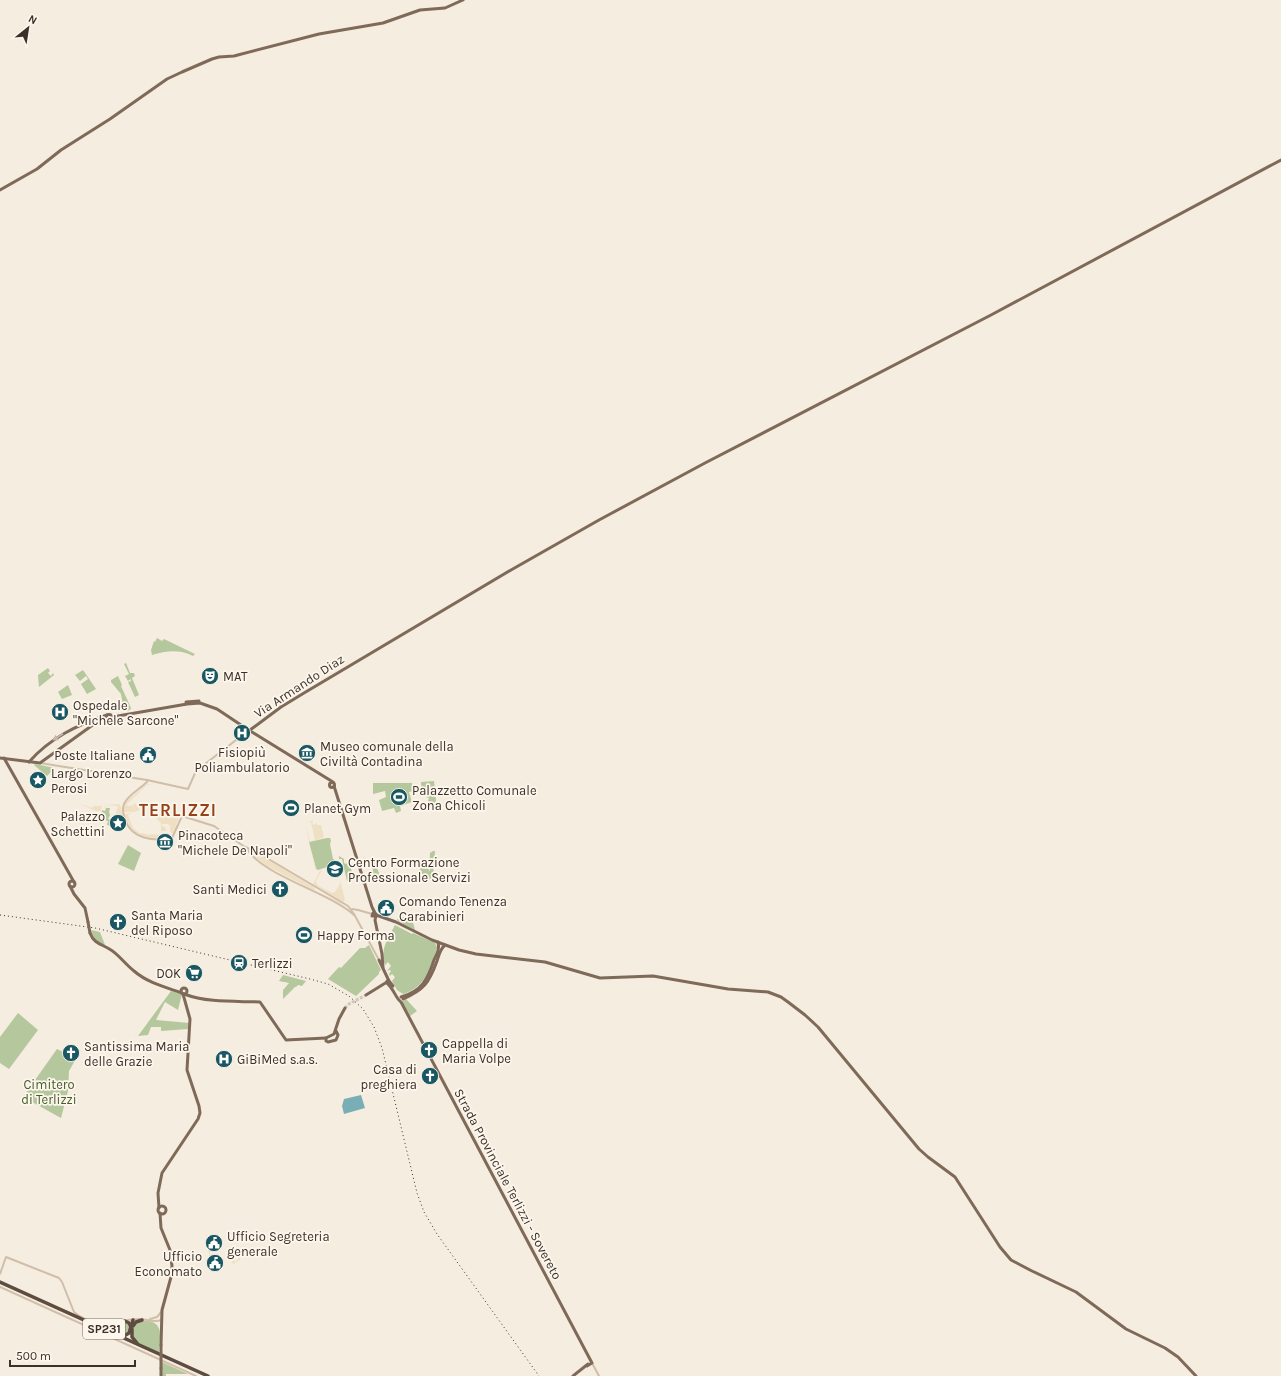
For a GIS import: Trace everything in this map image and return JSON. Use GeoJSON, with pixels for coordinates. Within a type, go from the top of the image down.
{"type":"FeatureCollection","features":[{"type":"Feature","properties":{"kind":"highway","name":"SP231"},"geometry":{"type":"LineString","coordinates":[[0,1285],[208,1376]]}},
{"type":"Feature","properties":{"kind":"highway","name":"SP231"},"geometry":{"type":"LineString","coordinates":[[0,1285],[202,1376]]}},
{"type":"Feature","properties":{"kind":"highway","name":"SP231"},"geometry":{"type":"LineString","coordinates":[[133,1320],[131,1333],[134,1340],[152,1351]]}},
{"type":"Feature","properties":{"kind":"highway","name":"SP231"},"geometry":{"type":"LineString","coordinates":[[101,1328],[123,1336],[129,1333],[132,1326],[136,1322],[142,1320]]}},
{"type":"Feature","properties":{"kind":"highway","name":"SP231"},"geometry":{"type":"LineString","coordinates":[[124,1321],[132,1326]]}},
{"type":"Feature","properties":{"kind":"main road"},"geometry":{"type":"LineString","coordinates":[[0,190],[37,169],[61,150],[110,120],[167,80],[212,59],[234,56],[319,34],[383,23],[420,10],[445,8],[463,0]]}},
{"type":"Feature","properties":{"kind":"main road","name":"Via Armando Diaz"},"geometry":{"type":"LineString","coordinates":[[250,730],[281,707],[511,570],[599,520],[991,315],[1281,160]]}},
{"type":"Feature","properties":{"kind":"main road"},"geometry":{"type":"LineString","coordinates":[[29,762],[53,740],[65,732],[86,722],[109,716],[187,702],[200,701],[218,707],[250,730]]}},
{"type":"Feature","properties":{"kind":"main road"},"geometry":{"type":"LineString","coordinates":[[2,758],[40,763],[101,719],[109,716]]}},
{"type":"Feature","properties":{"kind":"main road"},"geometry":{"type":"LineString","coordinates":[[96,719],[101,719]]}},
{"type":"Feature","properties":{"kind":"main road","name":"Strada Provinciale Terlizzi - Sovereto"},"geometry":{"type":"LineString","coordinates":[[250,730],[325,777],[332,785],[374,915],[379,957],[388,982],[400,998],[591,1362]]}},
{"type":"Feature","properties":{"kind":"main road"},"geometry":{"type":"LineString","coordinates":[[2,758],[70,875],[72,882],[75,885],[72,886],[73,893],[85,908],[90,933],[96,942],[111,950],[122,962],[141,976],[157,984],[191,996],[229,1001],[260,1002],[286,1040],[326,1038],[333,1036],[345,1008]]}},
{"type":"Feature","properties":{"kind":"main road"},"geometry":{"type":"LineString","coordinates":[[33,758],[34,762]]}},
{"type":"Feature","properties":{"kind":"main road"},"geometry":{"type":"LineString","coordinates":[[374,915],[396,922],[438,942],[461,950],[501,958],[545,962],[600,978],[659,977],[728,989],[768,992],[781,997],[818,1027],[919,1149],[955,1177],[1005,1254],[1017,1264],[1081,1295],[1126,1328],[1170,1351],[1196,1376]]}},
{"type":"Feature","properties":{"kind":"main road"},"geometry":{"type":"LineString","coordinates":[[400,998],[414,991],[428,978],[438,949],[438,942]]}},
{"type":"Feature","properties":{"kind":"main road"},"geometry":{"type":"LineString","coordinates":[[400,998],[418,991],[430,979],[440,950],[445,944]]}},
{"type":"Feature","properties":{"kind":"main road"},"geometry":{"type":"LineString","coordinates":[[366,995],[388,982]]}},
{"type":"Feature","properties":{"kind":"main road"},"geometry":{"type":"LineString","coordinates":[[161,1376],[162,1310],[171,1277],[172,1266],[170,1250],[161,1228],[161,1213],[159,1208],[158,1193],[162,1173],[198,1119],[200,1113],[188,1072],[190,1018],[183,992]]}},
{"type":"Feature","properties":{"kind":"main road"},"geometry":{"type":"LineString","coordinates":[[159,1202],[166,1210],[161,1213]]}},
{"type":"Feature","properties":{"kind":"main road"},"geometry":{"type":"LineString","coordinates":[[159,1208],[163,1206]]}},
{"type":"Feature","properties":{"kind":"main road"},"geometry":{"type":"LineString","coordinates":[[573,1376],[591,1362]]}},
{"type":"Feature","properties":{"kind":"street","name":"Via Armando Diaz"},"geometry":{"type":"LineString","coordinates":[[147,780],[188,789],[196,771],[250,730]]}},
{"type":"Feature","properties":{"kind":"street"},"geometry":{"type":"LineString","coordinates":[[40,763],[147,780],[147,782],[126,800],[122,808],[126,823],[132,831],[141,837],[150,839],[172,838],[175,835],[182,816],[214,826],[347,906],[355,916],[379,957]]}},
{"type":"Feature","properties":{"kind":"street"},"geometry":{"type":"LineString","coordinates":[[245,846],[248,852],[266,867],[341,906],[355,916]]}},
{"type":"Feature","properties":{"kind":"street"},"geometry":{"type":"LineString","coordinates":[[248,852],[251,848]]}},
{"type":"Feature","properties":{"kind":"street"},"geometry":{"type":"LineString","coordinates":[[346,909],[358,910],[374,915]]}},
{"type":"Feature","properties":{"kind":"street"},"geometry":{"type":"LineString","coordinates":[[0,1274],[6,1257],[60,1279],[72,1309],[77,1315],[99,1323],[133,1320],[149,1320],[158,1322],[162,1319]]}},
{"type":"Feature","properties":{"kind":"street"},"geometry":{"type":"LineString","coordinates":[[0,1285],[196,1376]]}},
{"type":"Feature","properties":{"kind":"street"},"geometry":{"type":"LineString","coordinates":[[149,1320],[157,1317],[162,1310]]}},
{"type":"Feature","properties":{"kind":"street"},"geometry":{"type":"LineString","coordinates":[[157,1317],[162,1319]]}},
{"type":"Feature","properties":{"kind":"street"},"geometry":{"type":"LineString","coordinates":[[155,1321],[161,1328]]}},
{"type":"Feature","properties":{"kind":"street","name":"Strada Provinciale Terlizzi - Sovereto"},"geometry":{"type":"LineString","coordinates":[[591,1362],[598,1376]]}},
{"type":"Feature","properties":{"kind":"green space"},"geometry":{"type":"Polygon","coordinates":[[[157,638],[162,641],[164,639],[195,654],[193,656],[183,652],[172,651],[152,655],[151,650],[154,641],[155,642],[157,638]]]}},
{"type":"Feature","properties":{"kind":"green space"},"geometry":{"type":"Polygon","coordinates":[[[126,663],[130,673],[134,673],[135,676],[132,678],[139,695],[135,697],[128,682],[131,681],[131,679],[128,681],[125,676],[129,674],[124,664],[126,663]]]}},
{"type":"Feature","properties":{"kind":"green space"},"geometry":{"type":"Polygon","coordinates":[[[48,668],[50,671],[48,673],[51,676],[53,673],[54,675],[39,687],[38,675],[48,668]]]}},
{"type":"Feature","properties":{"kind":"green space"},"geometry":{"type":"Polygon","coordinates":[[[83,670],[96,689],[87,694],[81,684],[88,679],[86,676],[80,681],[75,675],[83,670]]]}},
{"type":"Feature","properties":{"kind":"green space"},"geometry":{"type":"Polygon","coordinates":[[[118,676],[131,708],[130,710],[124,711],[121,694],[111,682],[111,680],[118,676]]]}},
{"type":"Feature","properties":{"kind":"green space"},"geometry":{"type":"Polygon","coordinates":[[[68,685],[72,695],[62,699],[58,692],[68,685]]]}},
{"type":"Feature","properties":{"kind":"green space"},"geometry":{"type":"Polygon","coordinates":[[[34,765],[55,768],[47,776],[34,765]]]}},
{"type":"Feature","properties":{"kind":"green space"},"geometry":{"type":"Polygon","coordinates":[[[434,781],[436,801],[433,805],[429,806],[428,797],[427,798],[425,792],[422,793],[421,782],[434,781]]]}},
{"type":"Feature","properties":{"kind":"green space"},"geometry":{"type":"Polygon","coordinates":[[[373,783],[412,783],[413,791],[409,792],[412,802],[400,806],[401,811],[396,813],[394,808],[382,811],[379,800],[386,797],[385,791],[373,794],[373,783]]]}},
{"type":"Feature","properties":{"kind":"green space"},"geometry":{"type":"Polygon","coordinates":[[[106,808],[110,808],[110,815],[108,819],[113,821],[112,826],[107,825],[108,821],[101,819],[102,810],[105,811],[106,808]]]}},
{"type":"Feature","properties":{"kind":"green space"},"geometry":{"type":"Polygon","coordinates":[[[330,838],[333,859],[335,860],[336,864],[318,870],[316,869],[309,842],[330,838]]]}},
{"type":"Feature","properties":{"kind":"green space"},"geometry":{"type":"Polygon","coordinates":[[[128,845],[141,853],[134,871],[118,864],[128,845]]]}},
{"type":"Feature","properties":{"kind":"green space"},"geometry":{"type":"Polygon","coordinates":[[[435,851],[433,878],[424,881],[426,878],[423,879],[417,859],[420,864],[428,861],[429,872],[430,853],[435,851]]]}},
{"type":"Feature","properties":{"kind":"green space"},"geometry":{"type":"Polygon","coordinates":[[[339,856],[344,859],[344,863],[346,864],[349,862],[354,879],[347,881],[342,859],[339,859],[339,856]]]}},
{"type":"Feature","properties":{"kind":"green space"},"geometry":{"type":"Polygon","coordinates":[[[363,857],[369,861],[372,859],[374,860],[380,876],[374,878],[372,865],[368,865],[363,857]]]}},
{"type":"Feature","properties":{"kind":"green space"},"geometry":{"type":"Polygon","coordinates":[[[411,915],[415,930],[397,919],[411,915]]]}},
{"type":"Feature","properties":{"kind":"green space"},"geometry":{"type":"Polygon","coordinates":[[[395,925],[412,934],[413,933],[435,943],[437,947],[430,969],[422,982],[411,991],[403,994],[397,990],[392,981],[395,977],[392,974],[390,976],[389,974],[391,971],[387,971],[391,966],[388,962],[385,965],[383,954],[387,939],[395,925]]]}},
{"type":"Feature","properties":{"kind":"green space"},"geometry":{"type":"Polygon","coordinates":[[[91,930],[100,932],[105,945],[96,940],[91,930]]]}},
{"type":"Feature","properties":{"kind":"green space"},"geometry":{"type":"Polygon","coordinates":[[[369,945],[381,970],[379,974],[356,996],[328,979],[360,948],[365,948],[369,945]]]}},
{"type":"Feature","properties":{"kind":"green space"},"geometry":{"type":"Polygon","coordinates":[[[283,975],[306,981],[302,986],[298,985],[295,987],[283,999],[283,990],[289,983],[279,981],[283,975]]]}},
{"type":"Feature","properties":{"kind":"green space"},"geometry":{"type":"Polygon","coordinates":[[[171,991],[182,994],[178,1010],[165,1002],[156,1020],[189,1023],[188,1029],[161,1031],[161,1027],[151,1027],[148,1035],[138,1036],[171,991]]]}},
{"type":"Feature","properties":{"kind":"green space"},"geometry":{"type":"Polygon","coordinates":[[[406,999],[417,1011],[410,1016],[402,1002],[406,999]]]}},
{"type":"Feature","properties":{"kind":"green space"},"geometry":{"type":"Polygon","coordinates":[[[18,1013],[38,1030],[9,1069],[0,1063],[0,1037],[18,1013]]]}},
{"type":"Feature","properties":{"kind":"green space","name":"Cimitero di Terlizzi"},"geometry":{"type":"Polygon","coordinates":[[[57,1049],[63,1052],[64,1050],[69,1052],[71,1050],[73,1051],[72,1054],[77,1057],[69,1071],[68,1091],[61,1118],[23,1097],[57,1049]]]}},
{"type":"Feature","properties":{"kind":"green space"},"geometry":{"type":"Polygon","coordinates":[[[140,1321],[148,1321],[157,1326],[160,1334],[159,1353],[138,1343],[132,1335],[133,1327],[140,1321]]]}},
{"type":"Feature","properties":{"kind":"green space"},"geometry":{"type":"Polygon","coordinates":[[[124,1322],[129,1325],[130,1329],[125,1334],[119,1334],[94,1323],[104,1325],[124,1322]]]}},
{"type":"Feature","properties":{"kind":"green space"},"geometry":{"type":"Polygon","coordinates":[[[162,1362],[188,1374],[166,1374],[166,1376],[162,1376],[162,1362]]]}},
{"type":"Feature","properties":{"kind":"shaded area"},"geometry":{"type":"Polygon","coordinates":[[[148,784],[152,785],[147,785],[127,804],[127,806],[130,806],[132,803],[132,806],[135,803],[140,810],[134,812],[124,812],[124,806],[127,801],[148,784]]]}},
{"type":"Feature","properties":{"kind":"shaded area"},"geometry":{"type":"Polygon","coordinates":[[[77,803],[92,808],[94,806],[102,805],[102,810],[96,811],[77,803]]]}},
{"type":"Feature","properties":{"kind":"shaded area"},"geometry":{"type":"Polygon","coordinates":[[[119,804],[121,807],[123,822],[114,821],[118,806],[106,805],[105,811],[105,805],[119,804]]]}},
{"type":"Feature","properties":{"kind":"shaded area"},"geometry":{"type":"Polygon","coordinates":[[[153,812],[179,817],[173,834],[170,832],[170,825],[168,824],[162,824],[162,826],[167,828],[165,828],[167,831],[161,831],[161,823],[153,815],[153,812]]]}},
{"type":"Feature","properties":{"kind":"shaded area"},"geometry":{"type":"Polygon","coordinates":[[[132,813],[128,815],[133,828],[139,833],[164,835],[164,833],[168,833],[171,837],[151,838],[139,835],[131,828],[124,814],[132,813]]]}},
{"type":"Feature","properties":{"kind":"shaded area"},"geometry":{"type":"Polygon","coordinates":[[[314,820],[312,822],[313,825],[317,823],[317,825],[321,825],[324,836],[323,838],[309,842],[305,823],[314,820]],[[311,822],[305,823],[310,841],[315,840],[311,822]]]}},
{"type":"Feature","properties":{"kind":"shaded area"},"geometry":{"type":"Polygon","coordinates":[[[310,847],[316,868],[318,870],[315,868],[310,847]]]}},
{"type":"Feature","properties":{"kind":"shaded area"},"geometry":{"type":"Polygon","coordinates":[[[252,850],[315,888],[314,890],[341,903],[340,904],[267,866],[250,853],[252,850]]]}},
{"type":"Feature","properties":{"kind":"shaded area"},"geometry":{"type":"Polygon","coordinates":[[[322,870],[316,881],[317,885],[332,893],[335,892],[340,884],[340,880],[345,900],[343,902],[313,884],[322,870]]]}},
{"type":"Feature","properties":{"kind":"shaded area"},"geometry":{"type":"Polygon","coordinates":[[[232,1233],[236,1236],[238,1254],[235,1236],[231,1234],[227,1236],[227,1234],[232,1233]]]}},
{"type":"Feature","properties":{"kind":"shaded area"},"geometry":{"type":"Polygon","coordinates":[[[208,1236],[213,1238],[223,1237],[212,1239],[210,1237],[207,1242],[209,1243],[211,1263],[215,1265],[219,1264],[219,1266],[213,1266],[211,1264],[206,1241],[207,1238],[208,1236]]]}},
{"type":"Feature","properties":{"kind":"shaded area"},"geometry":{"type":"Polygon","coordinates":[[[238,1254],[240,1260],[233,1264],[233,1260],[236,1262],[239,1258],[236,1256],[238,1254]]]}},
{"type":"Feature","properties":{"kind":"water"},"geometry":{"type":"Polygon","coordinates":[[[361,1095],[365,1108],[344,1114],[342,1106],[344,1099],[361,1095]]]}},
{"type":"Feature","properties":{"kind":"tunnel"},"geometry":{"type":"LineString","coordinates":[[345,1008],[349,1004],[366,995]]}},
{"type":"Feature","properties":{"kind":"railway"},"geometry":{"type":"LineString","coordinates":[[0,915],[95,928],[310,979],[328,984],[349,996],[363,1009],[374,1027],[382,1048],[417,1193],[424,1212],[437,1234],[539,1376]]}},
{"type":"Feature","properties":{"kind":"place","name":"MAT"},"geometry":{"type":"Point","coordinates":[210,676]}},
{"type":"Feature","properties":{"kind":"place","name":"Ospedale \"Michele Sarcone\""},"geometry":{"type":"Point","coordinates":[60,712]}},
{"type":"Feature","properties":{"kind":"place","name":"Fisiopiù Poliambulatorio"},"geometry":{"type":"Point","coordinates":[242,733]}},
{"type":"Feature","properties":{"kind":"place","name":"Museo comunale della Civiltà Contadina"},"geometry":{"type":"Point","coordinates":[307,753]}},
{"type":"Feature","properties":{"kind":"place","name":"Poste Italiane"},"geometry":{"type":"Point","coordinates":[148,755]}},
{"type":"Feature","properties":{"kind":"place","name":"Largo Lorenzo Perosi"},"geometry":{"type":"Point","coordinates":[38,780]}},
{"type":"Feature","properties":{"kind":"place","name":"Palazzetto Comunale Zona Chicoli"},"geometry":{"type":"Point","coordinates":[399,797]}},
{"type":"Feature","properties":{"kind":"place","name":"Planet Gym"},"geometry":{"type":"Point","coordinates":[291,808]}},
{"type":"Feature","properties":{"kind":"place","name":"Palazzo Schettini"},"geometry":{"type":"Point","coordinates":[118,823]}},
{"type":"Feature","properties":{"kind":"place","name":"Pinacoteca \"Michele De Napoli\""},"geometry":{"type":"Point","coordinates":[165,842]}},
{"type":"Feature","properties":{"kind":"place","name":"Centro Formazione Professionale Servizi"},"geometry":{"type":"Point","coordinates":[335,869]}},
{"type":"Feature","properties":{"kind":"place","name":"Santi Medici"},"geometry":{"type":"Point","coordinates":[280,889]}},
{"type":"Feature","properties":{"kind":"place","name":"Comando Tenenza Carabinieri"},"geometry":{"type":"Point","coordinates":[386,908]}},
{"type":"Feature","properties":{"kind":"place","name":"Santa Maria del Riposo"},"geometry":{"type":"Point","coordinates":[118,922]}},
{"type":"Feature","properties":{"kind":"place","name":"Happy Forma"},"geometry":{"type":"Point","coordinates":[304,935]}},
{"type":"Feature","properties":{"kind":"place","name":"Terlizzi"},"geometry":{"type":"Point","coordinates":[239,963]}},
{"type":"Feature","properties":{"kind":"place","name":"DOK"},"geometry":{"type":"Point","coordinates":[194,973]}},
{"type":"Feature","properties":{"kind":"place","name":"Cappella di Maria Volpe"},"geometry":{"type":"Point","coordinates":[429,1050]}},
{"type":"Feature","properties":{"kind":"place","name":"Santissima Maria delle Grazie"},"geometry":{"type":"Point","coordinates":[71,1053]}},
{"type":"Feature","properties":{"kind":"place","name":"GiBiMed s.a.s."},"geometry":{"type":"Point","coordinates":[224,1059]}},
{"type":"Feature","properties":{"kind":"place","name":"Casa di preghiera"},"geometry":{"type":"Point","coordinates":[430,1076]}},
{"type":"Feature","properties":{"kind":"place","name":"Ufficio Segreteria generale"},"geometry":{"type":"Point","coordinates":[214,1243]}},
{"type":"Feature","properties":{"kind":"place","name":"Ufficio Economato"},"geometry":{"type":"Point","coordinates":[215,1263]}},
{"type":"Feature","properties":{"kind":"district","name":"TERLIZZI"},"geometry":{"type":"Point","coordinates":[178,810]}}]}
